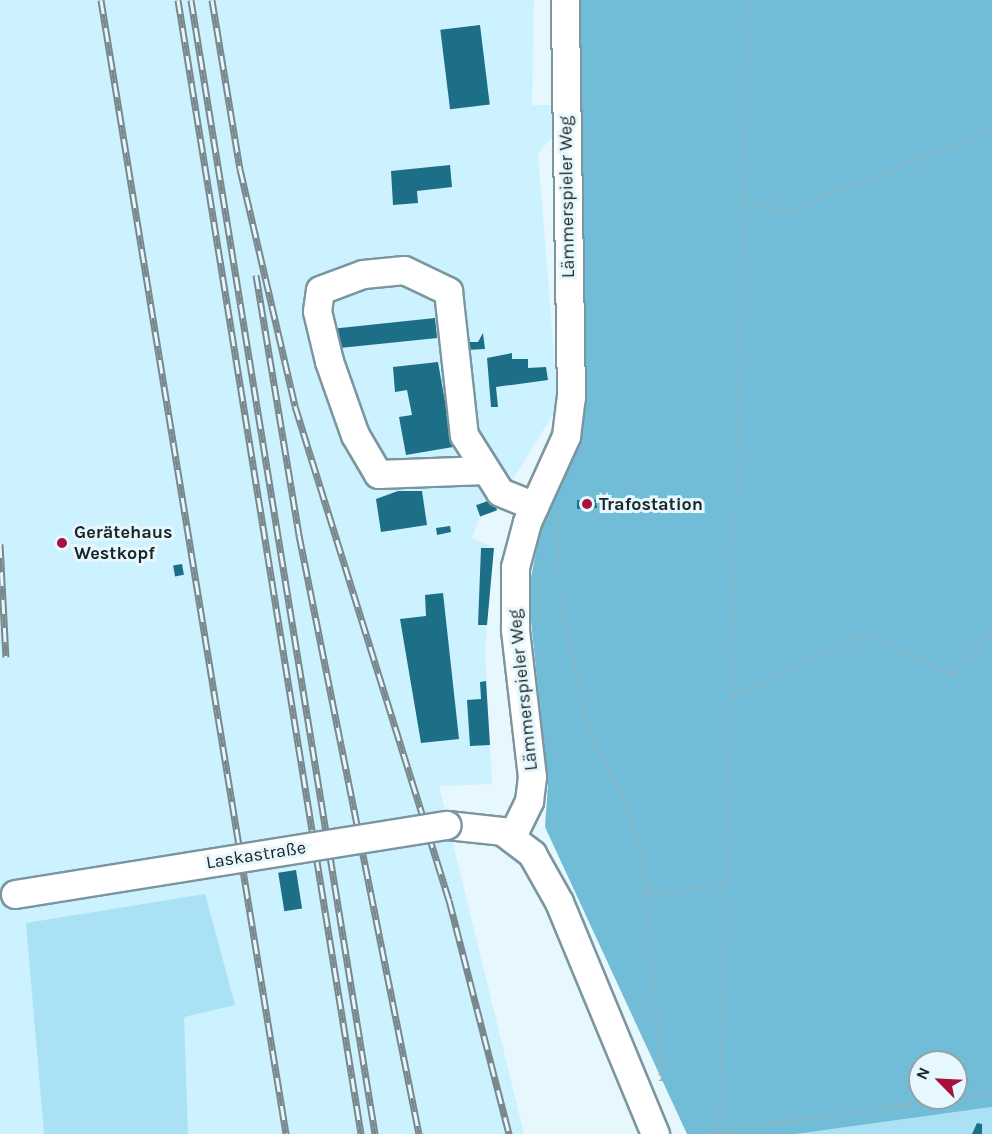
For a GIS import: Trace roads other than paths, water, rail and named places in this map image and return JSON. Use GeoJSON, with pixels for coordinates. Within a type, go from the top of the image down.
{"type":"FeatureCollection","features":[{"type":"Feature","properties":{"kind":"street","name":"Lämmerspieler Weg"},"geometry":{"type":"LineString","coordinates":[[512,836],[532,787],[513,595],[519,547],[546,508],[566,436],[571,398],[565,0]]}},
{"type":"Feature","properties":{"kind":"street"},"geometry":{"type":"LineString","coordinates":[[485,470],[378,474],[355,435],[329,361],[317,311],[320,290],[363,274],[404,270],[448,291],[464,435],[501,492],[546,508]]}},
{"type":"Feature","properties":{"kind":"street","name":"Laskastraße"},"geometry":{"type":"LineString","coordinates":[[7,896],[447,825],[489,828],[512,836]]}},
{"type":"Feature","properties":{"kind":"street"},"geometry":{"type":"LineString","coordinates":[[512,836],[532,854],[559,902],[655,1134]]}},
{"type":"Feature","properties":{"kind":"railway"},"geometry":{"type":"LineString","coordinates":[[101,0],[286,1134]]}},
{"type":"Feature","properties":{"kind":"railway"},"geometry":{"type":"LineString","coordinates":[[178,0],[361,1134]]}},
{"type":"Feature","properties":{"kind":"railway"},"geometry":{"type":"LineString","coordinates":[[191,0],[375,1134]]}},
{"type":"Feature","properties":{"kind":"railway"},"geometry":{"type":"LineString","coordinates":[[212,0],[240,169],[295,406],[449,900],[509,1134]]}},
{"type":"Feature","properties":{"kind":"railway"},"geometry":{"type":"LineString","coordinates":[[256,275],[299,535],[419,1134]]}},
{"type":"Feature","properties":{"kind":"railway"},"geometry":{"type":"LineString","coordinates":[[0,544],[6,657]]}},
{"type":"Feature","properties":{"kind":"place","name":"Trafostation"},"geometry":{"type":"Point","coordinates":[587,504]}},
{"type":"Feature","properties":{"kind":"place","name":"Gerätehaus Westkopf"},"geometry":{"type":"Point","coordinates":[62,543]}}]}
